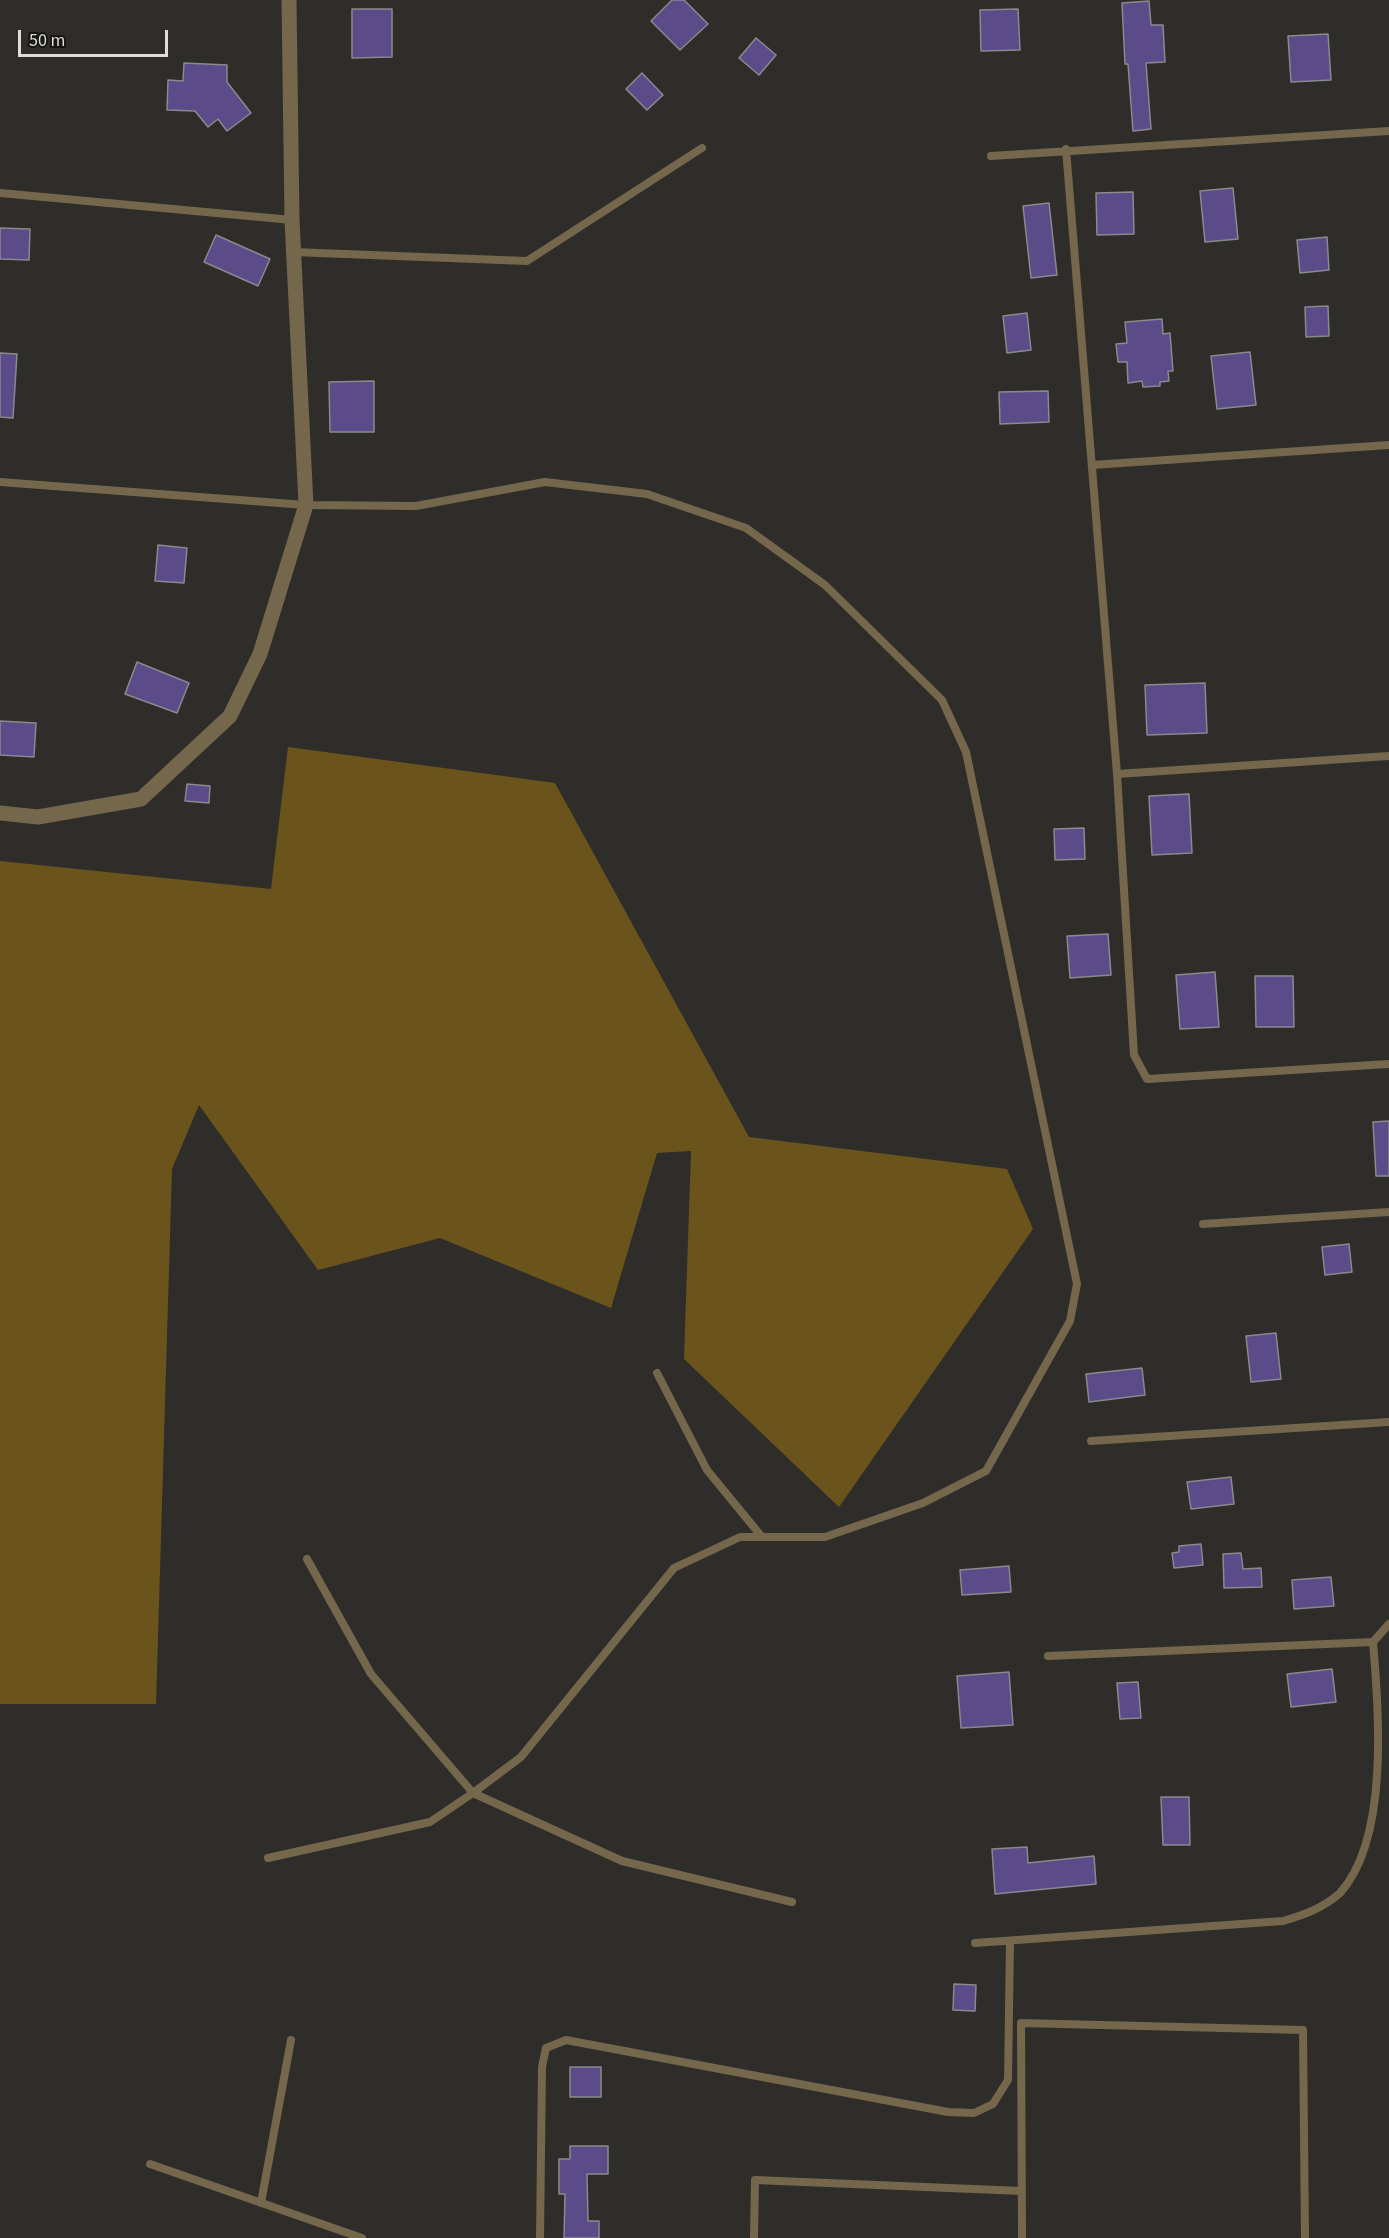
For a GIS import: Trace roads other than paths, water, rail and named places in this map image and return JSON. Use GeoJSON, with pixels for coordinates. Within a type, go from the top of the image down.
{"type":"FeatureCollection","features":[{"type":"Feature","properties":{"kind":"street"},"geometry":{"type":"LineString","coordinates":[[0,813],[38,817],[141,799],[230,716],[260,654],[306,505],[293,252],[289,0]]}},
{"type":"Feature","properties":{"kind":"lane"},"geometry":{"type":"LineString","coordinates":[[991,156],[1066,149],[1389,131]]}},
{"type":"Feature","properties":{"kind":"lane"},"geometry":{"type":"LineString","coordinates":[[293,252],[527,261],[702,148]]}},
{"type":"Feature","properties":{"kind":"lane"},"geometry":{"type":"LineString","coordinates":[[1066,149],[1117,774],[1134,1055],[1147,1079],[1389,1064]]}},
{"type":"Feature","properties":{"kind":"lane"},"geometry":{"type":"LineString","coordinates":[[0,193],[292,220]]}},
{"type":"Feature","properties":{"kind":"lane"},"geometry":{"type":"LineString","coordinates":[[1092,465],[1389,445]]}},
{"type":"Feature","properties":{"kind":"lane"},"geometry":{"type":"LineString","coordinates":[[0,482],[306,505],[416,506],[545,482],[647,494],[746,528],[825,585],[942,700],[966,752],[1077,1284],[1070,1321],[986,1471],[923,1503],[825,1537],[740,1538],[674,1568],[521,1757],[473,1793],[430,1822],[268,1858]]}},
{"type":"Feature","properties":{"kind":"lane"},"geometry":{"type":"LineString","coordinates":[[1117,774],[1389,756]]}},
{"type":"Feature","properties":{"kind":"lane"},"geometry":{"type":"LineString","coordinates":[[1203,1224],[1389,1212]]}},
{"type":"Feature","properties":{"kind":"lane"},"geometry":{"type":"LineString","coordinates":[[657,1373],[707,1470],[762,1538]]}},
{"type":"Feature","properties":{"kind":"lane"},"geometry":{"type":"LineString","coordinates":[[1091,1441],[1389,1422]]}},
{"type":"Feature","properties":{"kind":"lane"},"geometry":{"type":"LineString","coordinates":[[307,1559],[371,1674],[473,1793],[622,1861],[792,1902]]}},
{"type":"Feature","properties":{"kind":"lane"},"geometry":{"type":"LineString","coordinates":[[1048,1656],[1373,1641],[1389,1624]]}},
{"type":"Feature","properties":{"kind":"lane"},"geometry":{"type":"LineString","coordinates":[[975,1943],[1283,1922],[1314,1911],[1341,1892],[1365,1861],[1377,1823],[1385,1756],[1373,1641]]}},
{"type":"Feature","properties":{"kind":"lane"},"geometry":{"type":"LineString","coordinates":[[540,2238],[542,2067],[546,2048],[566,2040],[948,2112],[974,2113],[993,2104],[1008,2080],[1010,1942]]}},
{"type":"Feature","properties":{"kind":"lane"},"geometry":{"type":"LineString","coordinates":[[1022,2238],[1021,2023],[1303,2030],[1305,2238]]}},
{"type":"Feature","properties":{"kind":"lane"},"geometry":{"type":"LineString","coordinates":[[261,2203],[291,2040]]}},
{"type":"Feature","properties":{"kind":"lane"},"geometry":{"type":"LineString","coordinates":[[150,2164],[362,2238]]}},
{"type":"Feature","properties":{"kind":"lane"},"geometry":{"type":"LineString","coordinates":[[754,2238],[755,2180],[1022,2191]]}}]}
